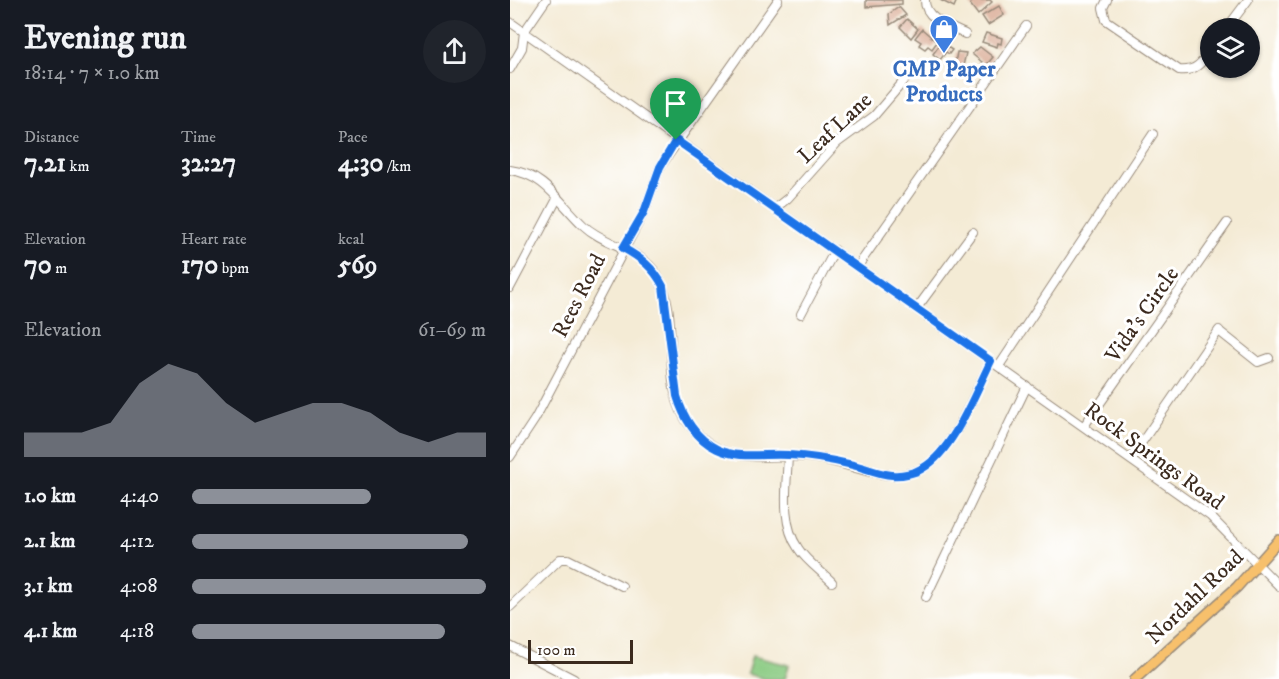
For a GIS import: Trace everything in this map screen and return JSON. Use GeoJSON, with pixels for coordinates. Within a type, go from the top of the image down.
{"type":"FeatureCollection","features":[{"type":"Feature","properties":{"kind":"main road","name":"Nordahl Road"},"geometry":{"type":"LineString","coordinates":[[1135,679],[1237,587],[1279,540]]}},
{"type":"Feature","properties":{"kind":"street"},"geometry":{"type":"LineString","coordinates":[[510,69],[522,48],[524,32],[546,0]]}},
{"type":"Feature","properties":{"kind":"street","name":"Rees Road"},"geometry":{"type":"LineString","coordinates":[[510,457],[535,419],[623,248],[644,212],[660,167],[676,140],[778,0]]}},
{"type":"Feature","properties":{"kind":"street"},"geometry":{"type":"LineString","coordinates":[[925,0],[925,8],[930,15],[965,34]]}},
{"type":"Feature","properties":{"kind":"street"},"geometry":{"type":"LineString","coordinates":[[1107,0],[1103,8],[1106,20],[1179,69],[1189,71],[1200,66]]}},
{"type":"Feature","properties":{"kind":"street"},"geometry":{"type":"LineString","coordinates":[[1234,18],[1248,0]]}},
{"type":"Feature","properties":{"kind":"street","name":"Rock Springs Road"},"geometry":{"type":"LineString","coordinates":[[510,22],[1131,458],[1210,516],[1258,562],[1279,586]]}},
{"type":"Feature","properties":{"kind":"street"},"geometry":{"type":"LineString","coordinates":[[858,266],[1026,26]]}},
{"type":"Feature","properties":{"kind":"street","name":"Leaf Lane"},"geometry":{"type":"LineString","coordinates":[[774,209],[788,198],[837,144],[873,116],[915,68]]}},
{"type":"Feature","properties":{"kind":"street"},"geometry":{"type":"LineString","coordinates":[[999,366],[1153,134]]}},
{"type":"Feature","properties":{"kind":"street"},"geometry":{"type":"LineString","coordinates":[[510,170],[527,172],[543,181],[557,199],[589,230],[640,257],[656,273],[663,286],[677,396],[682,412],[692,428],[710,445],[731,454],[788,455],[854,465],[878,474],[905,474],[922,469],[936,459],[947,446],[991,361]]}},
{"type":"Feature","properties":{"kind":"street"},"geometry":{"type":"LineString","coordinates":[[510,288],[557,199]]}},
{"type":"Feature","properties":{"kind":"street","name":"Vida's Circle"},"geometry":{"type":"LineString","coordinates":[[1084,426],[1227,223]]}},
{"type":"Feature","properties":{"kind":"street"},"geometry":{"type":"LineString","coordinates":[[917,308],[973,232]]}},
{"type":"Feature","properties":{"kind":"street"},"geometry":{"type":"LineString","coordinates":[[801,314],[836,250]]}},
{"type":"Feature","properties":{"kind":"street"},"geometry":{"type":"LineString","coordinates":[[1131,458],[1219,330],[1258,362],[1269,358]]}},
{"type":"Feature","properties":{"kind":"street"},"geometry":{"type":"LineString","coordinates":[[926,597],[1027,386]]}},
{"type":"Feature","properties":{"kind":"street"},"geometry":{"type":"LineString","coordinates":[[788,455],[786,516],[790,535],[799,550],[832,582]]}},
{"type":"Feature","properties":{"kind":"street"},"geometry":{"type":"LineString","coordinates":[[510,608],[560,560],[568,559],[622,586]]}},
{"type":"Feature","properties":{"kind":"street"},"geometry":{"type":"LineString","coordinates":[[510,646],[574,679]]}},
{"type":"Feature","properties":{"kind":"green space"},"geometry":{"type":"Polygon","coordinates":[[[752,656],[789,665],[785,679],[766,679],[747,674],[752,656]]]}},
{"type":"Feature","properties":{"kind":"building"},"geometry":{"type":"Polygon","coordinates":[[[866,0],[902,0],[902,4],[866,7],[866,0]]]}},
{"type":"Feature","properties":{"kind":"building"},"geometry":{"type":"Polygon","coordinates":[[[940,0],[957,0],[954,7],[940,0]]]}},
{"type":"Feature","properties":{"kind":"building"},"geometry":{"type":"Polygon","coordinates":[[[973,0],[992,2],[978,15],[970,4],[973,0]]]}},
{"type":"Feature","properties":{"kind":"building"},"geometry":{"type":"Polygon","coordinates":[[[999,6],[1004,15],[988,25],[982,16],[999,6]]]}},
{"type":"Feature","properties":{"kind":"building"},"geometry":{"type":"Polygon","coordinates":[[[899,7],[906,15],[890,25],[889,14],[899,7]]]}},
{"type":"Feature","properties":{"kind":"building"},"geometry":{"type":"Polygon","coordinates":[[[907,19],[918,29],[911,38],[900,27],[907,19]]]}},
{"type":"Feature","properties":{"kind":"building"},"geometry":{"type":"Polygon","coordinates":[[[922,29],[937,42],[932,49],[928,46],[925,49],[915,38],[922,29]]]}},
{"type":"Feature","properties":{"kind":"building"},"geometry":{"type":"Polygon","coordinates":[[[986,33],[1002,38],[1001,44],[998,43],[997,47],[982,42],[986,33]]]}},
{"type":"Feature","properties":{"kind":"building"},"geometry":{"type":"Polygon","coordinates":[[[941,43],[952,50],[949,54],[946,52],[940,60],[933,54],[941,43]]]}},
{"type":"Feature","properties":{"kind":"building"},"geometry":{"type":"Polygon","coordinates":[[[980,47],[993,57],[984,68],[981,66],[982,62],[972,54],[980,47]]]}},
{"type":"Feature","properties":{"kind":"building"},"geometry":{"type":"Polygon","coordinates":[[[957,52],[966,53],[962,70],[954,69],[957,52]]]}},
{"type":"Feature","properties":{"kind":"place","name":"CMP Paper Products"},"geometry":{"type":"Point","coordinates":[944,54]}},
{"type":"Feature","properties":{"kind":"route"},"geometry":{"type":"LineString","coordinates":[[676,140],[991,361],[947,446],[936,459],[922,469],[905,474],[878,474],[854,465],[818,458],[731,454],[710,445],[692,428],[682,412],[677,396],[663,286],[656,273],[640,257],[623,248],[644,212],[660,167],[676,140]]}}]}
